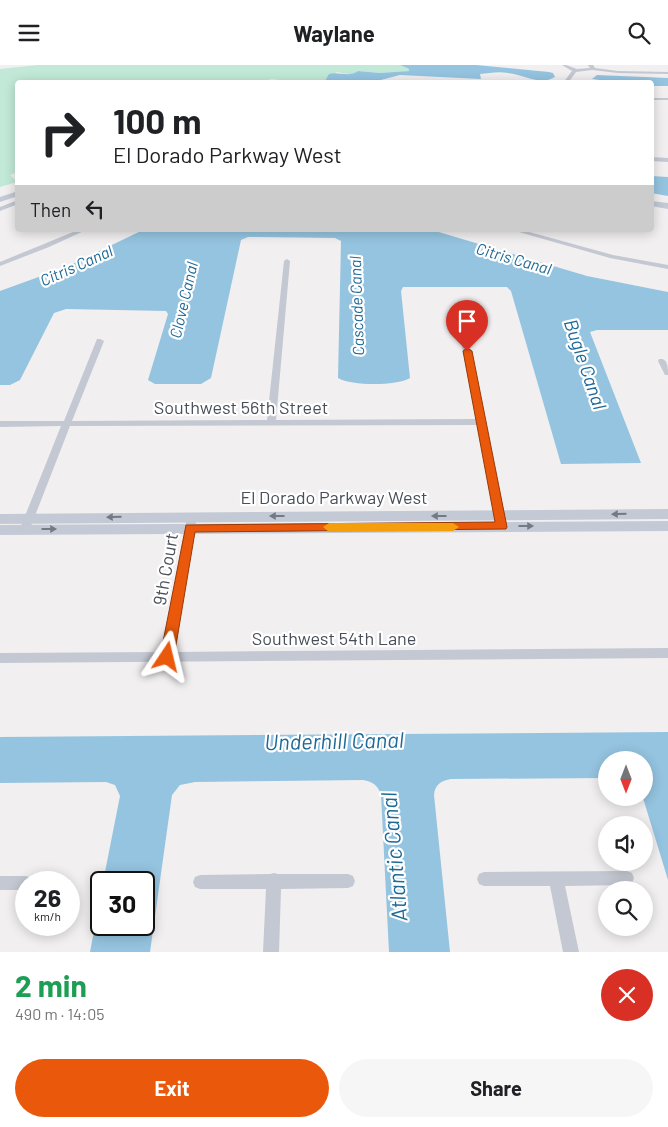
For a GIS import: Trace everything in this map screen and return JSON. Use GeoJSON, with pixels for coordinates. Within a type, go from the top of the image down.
{"type":"FeatureCollection","features":[{"type":"Feature","properties":{"kind":"street"},"geometry":{"type":"LineString","coordinates":[[564,65],[566,68],[575,70],[592,67],[630,73],[668,73]]}},
{"type":"Feature","properties":{"kind":"street"},"geometry":{"type":"LineString","coordinates":[[567,80],[575,70]]}},
{"type":"Feature","properties":{"kind":"street"},"geometry":{"type":"LineString","coordinates":[[654,99],[668,99]]}},
{"type":"Feature","properties":{"kind":"street"},"geometry":{"type":"LineString","coordinates":[[654,159],[668,160]]}},
{"type":"Feature","properties":{"kind":"street"},"geometry":{"type":"LineString","coordinates":[[0,194],[15,188]]}},
{"type":"Feature","properties":{"kind":"street"},"geometry":{"type":"LineString","coordinates":[[0,200],[15,194]]}},
{"type":"Feature","properties":{"kind":"street"},"geometry":{"type":"LineString","coordinates":[[0,209],[15,203]]}},
{"type":"Feature","properties":{"kind":"street"},"geometry":{"type":"LineString","coordinates":[[654,204],[668,206]]}},
{"type":"Feature","properties":{"kind":"street"},"geometry":{"type":"LineString","coordinates":[[654,209],[668,211]]}},
{"type":"Feature","properties":{"kind":"street"},"geometry":{"type":"LineString","coordinates":[[0,263],[78,232]]}},
{"type":"Feature","properties":{"kind":"street"},"geometry":{"type":"LineString","coordinates":[[522,232],[612,257],[668,267]]}},
{"type":"Feature","properties":{"kind":"street"},"geometry":{"type":"LineString","coordinates":[[271,423],[287,261]]}},
{"type":"Feature","properties":{"kind":"street"},"geometry":{"type":"LineString","coordinates":[[460,315],[500,521]]}},
{"type":"Feature","properties":{"kind":"street"},"geometry":{"type":"LineString","coordinates":[[27,524],[100,341]]}},
{"type":"Feature","properties":{"kind":"street"},"geometry":{"type":"LineString","coordinates":[[662,361],[668,373]]}},
{"type":"Feature","properties":{"kind":"street","name":"Southwest 56th Street"},"geometry":{"type":"LineString","coordinates":[[0,424],[481,422]]}},
{"type":"Feature","properties":{"kind":"street","name":"El Dorado Parkway West"},"geometry":{"type":"LineString","coordinates":[[0,519],[27,524],[500,521],[668,514]]}},
{"type":"Feature","properties":{"kind":"street","name":"El Dorado Parkway West"},"geometry":{"type":"LineString","coordinates":[[500,521],[668,526]]}},
{"type":"Feature","properties":{"kind":"street","name":"9th Court"},"geometry":{"type":"LineString","coordinates":[[167,657],[191,523]]}},
{"type":"Feature","properties":{"kind":"street","name":"El Dorado Parkway West"},"geometry":{"type":"LineString","coordinates":[[0,530],[27,524]]}},
{"type":"Feature","properties":{"kind":"street","name":"Southwest 54th Lane"},"geometry":{"type":"LineString","coordinates":[[0,658],[668,653]]}},
{"type":"Feature","properties":{"kind":"street"},"geometry":{"type":"LineString","coordinates":[[484,879],[626,878]]}},
{"type":"Feature","properties":{"kind":"street"},"geometry":{"type":"LineString","coordinates":[[556,879],[571,952]]}},
{"type":"Feature","properties":{"kind":"street"},"geometry":{"type":"LineString","coordinates":[[271,952],[274,880]]}},
{"type":"Feature","properties":{"kind":"street"},"geometry":{"type":"LineString","coordinates":[[200,882],[348,881]]}},
{"type":"Feature","properties":{"kind":"street"},"geometry":{"type":"LineString","coordinates":[[0,883],[15,883]]}},
{"type":"Feature","properties":{"kind":"green space"},"geometry":{"type":"Polygon","coordinates":[[[38,65],[400,65],[409,69],[409,71],[380,73],[358,71],[353,75],[337,72],[326,80],[15,80],[15,173],[10,175],[15,183],[0,187],[0,69],[38,65]]]}},
{"type":"Feature","properties":{"kind":"water"},"geometry":{"type":"Polygon","coordinates":[[[400,65],[476,65],[549,72],[553,73],[555,77],[538,80],[498,72],[480,74],[481,79],[400,75],[381,80],[326,80],[329,74],[333,73],[351,74],[358,71],[380,73],[409,71],[409,69],[400,65]]]}},
{"type":"Feature","properties":{"kind":"water"},"geometry":{"type":"Polygon","coordinates":[[[597,75],[668,78],[668,86],[654,86],[654,80],[592,79],[597,75]]]}},
{"type":"Feature","properties":{"kind":"water"},"geometry":{"type":"Polygon","coordinates":[[[654,176],[668,177],[668,196],[654,194],[654,176]]]}},
{"type":"Feature","properties":{"kind":"water"},"geometry":{"type":"Polygon","coordinates":[[[139,232],[439,232],[587,276],[668,292],[668,330],[597,330],[590,332],[641,463],[561,464],[511,291],[507,287],[403,287],[401,291],[410,378],[395,383],[363,384],[338,378],[341,241],[335,238],[248,237],[241,240],[211,378],[201,384],[155,384],[148,380],[168,314],[166,311],[66,309],[54,313],[20,380],[10,385],[0,385],[0,291],[66,267],[139,232]]]}},
{"type":"Feature","properties":{"kind":"water"},"geometry":{"type":"Polygon","coordinates":[[[668,732],[668,880],[653,831],[653,816],[648,816],[645,806],[653,806],[653,751],[598,751],[598,778],[451,779],[439,784],[436,788],[434,795],[450,952],[389,952],[381,795],[377,786],[363,780],[195,782],[180,785],[172,795],[155,916],[155,871],[105,871],[120,796],[115,785],[106,782],[0,783],[0,737],[668,732]]]}},
{"type":"Feature","properties":{"kind":"water"},"geometry":{"type":"Polygon","coordinates":[[[93,936],[152,936],[150,952],[90,952],[93,936]]]}},
{"type":"Feature","properties":{"kind":"slow traffic"},"geometry":{"type":"LineString","coordinates":[[329,527],[453,527]]}},
{"type":"Feature","properties":{"kind":"route"},"geometry":{"type":"LineString","coordinates":[[167,657],[190,528],[502,527],[467,351]]}},
{"type":"Feature","properties":{"kind":"water label","name":"Citris Canal"},"geometry":{"type":"Point","coordinates":[514,258]}},
{"type":"Feature","properties":{"kind":"water label","name":"Citris Canal"},"geometry":{"type":"Point","coordinates":[76,265]}},
{"type":"Feature","properties":{"kind":"water label","name":"Clove Canal"},"geometry":{"type":"Point","coordinates":[183,300]}},
{"type":"Feature","properties":{"kind":"water label","name":"Cascade Canal"},"geometry":{"type":"Point","coordinates":[356,306]}},
{"type":"Feature","properties":{"kind":"water label","name":"Bugle Canal"},"geometry":{"type":"Point","coordinates":[586,364]}},
{"type":"Feature","properties":{"kind":"water label","name":"Underhill Canal"},"geometry":{"type":"Point","coordinates":[334,740]}},
{"type":"Feature","properties":{"kind":"water label","name":"Atlantic Canal"},"geometry":{"type":"Point","coordinates":[393,857]}}]}
